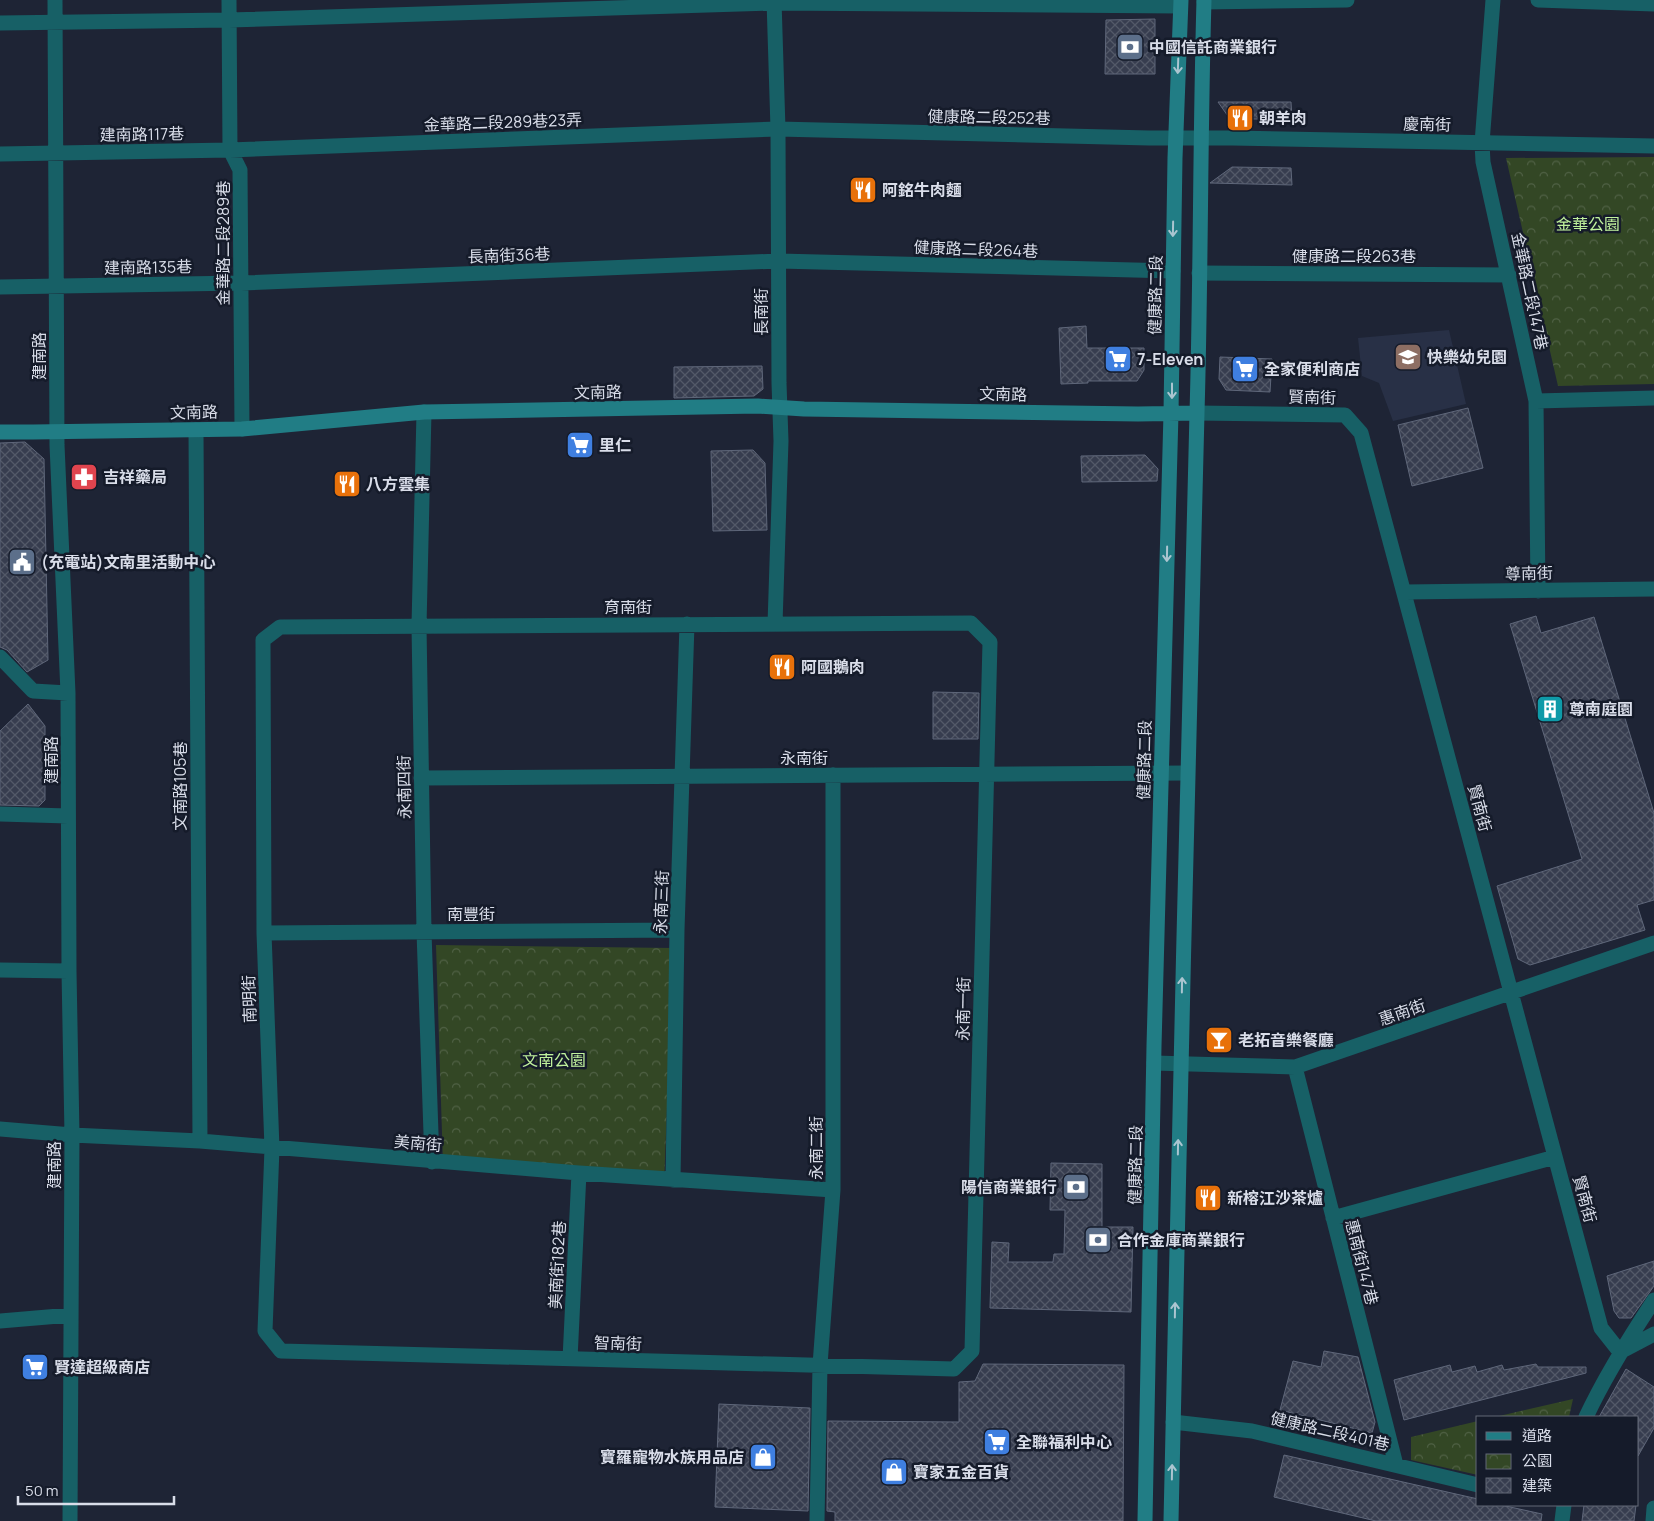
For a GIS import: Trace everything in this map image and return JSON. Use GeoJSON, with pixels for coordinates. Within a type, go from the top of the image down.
{"type":"FeatureCollection","features":[{"type":"Feature","properties":{"kind":"street","name":"建南路"},"geometry":{"type":"LineString","coordinates":[[55,0],[56,432],[68,693],[69,971],[72,1135],[70,1521]]}},
{"type":"Feature","properties":{"kind":"street","name":"金華路二段289巷"},"geometry":{"type":"LineString","coordinates":[[229,0],[230,150],[240,170],[242,429]]}},
{"type":"Feature","properties":{"kind":"street"},"geometry":{"type":"LineString","coordinates":[[1171,1521],[1180,1063],[1197,413],[1200,138],[1204,1],[1347,0]]}},
{"type":"Feature","properties":{"kind":"street","name":"金華路二段147巷"},"geometry":{"type":"LineString","coordinates":[[1493,0],[1482,143],[1483,162],[1536,400],[1538,591]]}},
{"type":"Feature","properties":{"kind":"street"},"geometry":{"type":"LineString","coordinates":[[1538,0],[1654,4]]}},
{"type":"Feature","properties":{"kind":"street"},"geometry":{"type":"LineString","coordinates":[[0,23],[229,20],[774,1],[1180,3]]}},
{"type":"Feature","properties":{"kind":"street","name":"長南街"},"geometry":{"type":"LineString","coordinates":[[774,1],[778,129],[781,442],[775,624]]}},
{"type":"Feature","properties":{"kind":"street","name":"健康路二段"},"geometry":{"type":"LineString","coordinates":[[1145,1521],[1154,1063],[1171,413],[1172,271],[1180,3]]}},
{"type":"Feature","properties":{"kind":"street","name":"健康路二段252巷"},"geometry":{"type":"LineString","coordinates":[[778,129],[1200,138]]}},
{"type":"Feature","properties":{"kind":"street","name":"金華路二段289巷23弄"},"geometry":{"type":"LineString","coordinates":[[230,150],[778,129]]}},
{"type":"Feature","properties":{"kind":"street","name":"慶南街"},"geometry":{"type":"LineString","coordinates":[[1200,138],[1654,146]]}},
{"type":"Feature","properties":{"kind":"street","name":"建南路117巷"},"geometry":{"type":"LineString","coordinates":[[0,154],[230,150]]}},
{"type":"Feature","properties":{"kind":"street","name":"健康路二段264巷"},"geometry":{"type":"LineString","coordinates":[[779,261],[1172,271]]}},
{"type":"Feature","properties":{"kind":"street","name":"長南街36巷"},"geometry":{"type":"LineString","coordinates":[[241,284],[779,261]]}},
{"type":"Feature","properties":{"kind":"street","name":"健康路二段263巷"},"geometry":{"type":"LineString","coordinates":[[1199,273],[1509,275]]}},
{"type":"Feature","properties":{"kind":"street","name":"建南路135巷"},"geometry":{"type":"LineString","coordinates":[[0,286],[241,284]]}},
{"type":"Feature","properties":{"kind":"street"},"geometry":{"type":"LineString","coordinates":[[1536,400],[1654,398]]}},
{"type":"Feature","properties":{"kind":"street","name":"文南路"},"geometry":{"type":"LineString","coordinates":[[0,432],[242,429],[424,412],[758,406],[780,408],[1197,413]]}},
{"type":"Feature","properties":{"kind":"street","name":"永南四街"},"geometry":{"type":"LineString","coordinates":[[424,412],[419,626],[424,932],[432,1162]]}},
{"type":"Feature","properties":{"kind":"street","name":"賢南街"},"geometry":{"type":"LineString","coordinates":[[1197,413],[1345,415],[1361,433],[1601,1328],[1620,1352]]}},
{"type":"Feature","properties":{"kind":"street","name":"文南路105巷"},"geometry":{"type":"LineString","coordinates":[[196,430],[200,1141]]}},
{"type":"Feature","properties":{"kind":"street","name":"尊南街"},"geometry":{"type":"LineString","coordinates":[[1404,592],[1654,589]]}},
{"type":"Feature","properties":{"kind":"street","name":"育南街"},"geometry":{"type":"LineString","coordinates":[[263,640],[280,627],[971,623],[990,642]]}},
{"type":"Feature","properties":{"kind":"street","name":"永南三街"},"geometry":{"type":"LineString","coordinates":[[673,1180],[677,930],[687,624]]}},
{"type":"Feature","properties":{"kind":"street","name":"南明街"},"geometry":{"type":"LineString","coordinates":[[263,640],[264,933],[272,1148],[265,1331],[281,1351]]}},
{"type":"Feature","properties":{"kind":"street","name":"永南一街"},"geometry":{"type":"LineString","coordinates":[[954,1369],[972,1351],[990,642]]}},
{"type":"Feature","properties":{"kind":"street"},"geometry":{"type":"LineString","coordinates":[[0,657],[33,691],[68,693]]}},
{"type":"Feature","properties":{"kind":"street","name":"永南街"},"geometry":{"type":"LineString","coordinates":[[421,778],[1187,773]]}},
{"type":"Feature","properties":{"kind":"street","name":"永南二街"},"geometry":{"type":"LineString","coordinates":[[817,1521],[820,1365],[833,1190],[833,775]]}},
{"type":"Feature","properties":{"kind":"street"},"geometry":{"type":"LineString","coordinates":[[0,814],[68,816]]}},
{"type":"Feature","properties":{"kind":"street","name":"南豐街"},"geometry":{"type":"LineString","coordinates":[[264,933],[677,930]]}},
{"type":"Feature","properties":{"kind":"street","name":"惠南街"},"geometry":{"type":"LineString","coordinates":[[1154,1063],[1295,1067],[1654,943]]}},
{"type":"Feature","properties":{"kind":"street"},"geometry":{"type":"LineString","coordinates":[[0,970],[69,971]]}},
{"type":"Feature","properties":{"kind":"street","name":"惠南街147巷"},"geometry":{"type":"LineString","coordinates":[[1295,1067],[1396,1465]]}},
{"type":"Feature","properties":{"kind":"street","name":"美南街"},"geometry":{"type":"LineString","coordinates":[[0,1129],[72,1135],[200,1141],[579,1174],[833,1190]]}},
{"type":"Feature","properties":{"kind":"street"},"geometry":{"type":"LineString","coordinates":[[1333,1218],[1555,1157]]}},
{"type":"Feature","properties":{"kind":"street","name":"美南街182巷"},"geometry":{"type":"LineString","coordinates":[[570,1359],[579,1174]]}},
{"type":"Feature","properties":{"kind":"street"},"geometry":{"type":"LineString","coordinates":[[1586,1416],[1620,1352],[1654,1300]]}},
{"type":"Feature","properties":{"kind":"street"},"geometry":{"type":"LineString","coordinates":[[0,1321],[71,1315]]}},
{"type":"Feature","properties":{"kind":"street"},"geometry":{"type":"LineString","coordinates":[[1620,1352],[1654,1334]]}},
{"type":"Feature","properties":{"kind":"street","name":"智南街"},"geometry":{"type":"LineString","coordinates":[[281,1351],[954,1369]]}},
{"type":"Feature","properties":{"kind":"street","name":"健康路二段401巷"},"geometry":{"type":"LineString","coordinates":[[1173,1422],[1252,1431],[1476,1485]]}},
{"type":"Feature","properties":{"kind":"street"},"geometry":{"type":"LineString","coordinates":[[1562,1521],[1563,1506]]}},
{"type":"Feature","properties":{"kind":"street"},"geometry":{"type":"LineString","coordinates":[[1653,1521],[1654,1508]]}},
{"type":"Feature","properties":{"kind":"shaded area","name":"快樂幼兒園"},"geometry":{"type":"Polygon","coordinates":[[[1449,330],[1466,404],[1393,421],[1379,383],[1362,376],[1358,338],[1449,330]]]}},
{"type":"Feature","properties":{"kind":"green space","name":"金華公園"},"geometry":{"type":"Polygon","coordinates":[[[1654,157],[1654,384],[1558,386],[1506,158],[1654,157]]]}},
{"type":"Feature","properties":{"kind":"green space","name":"文南公園"},"geometry":{"type":"Polygon","coordinates":[[[436,945],[673,948],[664,1186],[443,1164],[436,945]]]}},
{"type":"Feature","properties":{"kind":"green space"},"geometry":{"type":"Polygon","coordinates":[[[1573,1399],[1569,1416],[1499,1416],[1573,1399]]]}},
{"type":"Feature","properties":{"kind":"green space"},"geometry":{"type":"Polygon","coordinates":[[[1476,1421],[1476,1475],[1411,1460],[1411,1437],[1476,1421]]]}},
{"type":"Feature","properties":{"kind":"building","name":"中國信託商業銀行"},"geometry":{"type":"Polygon","coordinates":[[[1155,19],[1155,74],[1105,74],[1106,20],[1155,19]]]}},
{"type":"Feature","properties":{"kind":"building"},"geometry":{"type":"Polygon","coordinates":[[[1218,102],[1291,102],[1292,119],[1230,119],[1218,102]]]}},
{"type":"Feature","properties":{"kind":"building"},"geometry":{"type":"Polygon","coordinates":[[[1232,167],[1291,168],[1292,185],[1210,183],[1232,167]]]}},
{"type":"Feature","properties":{"kind":"building"},"geometry":{"type":"Polygon","coordinates":[[[1086,326],[1087,348],[1144,348],[1144,370],[1137,381],[1088,381],[1088,383],[1061,384],[1059,328],[1086,326]]]}},
{"type":"Feature","properties":{"kind":"building","name":"全家便利商店"},"geometry":{"type":"Polygon","coordinates":[[[1220,357],[1272,359],[1270,392],[1226,390],[1219,379],[1220,357]]]}},
{"type":"Feature","properties":{"kind":"building"},"geometry":{"type":"Polygon","coordinates":[[[762,366],[763,389],[754,396],[674,398],[674,367],[762,366]]]}},
{"type":"Feature","properties":{"kind":"building"},"geometry":{"type":"Polygon","coordinates":[[[1468,408],[1483,468],[1412,486],[1398,425],[1468,408]]]}},
{"type":"Feature","properties":{"kind":"building"},"geometry":{"type":"Polygon","coordinates":[[[25,442],[44,459],[48,660],[27,672],[7,650],[0,647],[0,443],[25,442]]]}},
{"type":"Feature","properties":{"kind":"building"},"geometry":{"type":"Polygon","coordinates":[[[753,450],[765,463],[767,530],[713,531],[711,451],[753,450]]]}},
{"type":"Feature","properties":{"kind":"building"},"geometry":{"type":"Polygon","coordinates":[[[1145,455],[1158,469],[1157,481],[1082,482],[1081,456],[1145,455]]]}},
{"type":"Feature","properties":{"kind":"building"},"geometry":{"type":"Polygon","coordinates":[[[1536,616],[1541,633],[1594,617],[1654,813],[1654,900],[1637,905],[1645,930],[1530,965],[1518,959],[1497,886],[1582,859],[1510,624],[1536,616]]]}},
{"type":"Feature","properties":{"kind":"building"},"geometry":{"type":"Polygon","coordinates":[[[933,692],[979,693],[978,739],[933,739],[933,692]]]}},
{"type":"Feature","properties":{"kind":"building"},"geometry":{"type":"Polygon","coordinates":[[[28,704],[45,726],[45,800],[39,806],[0,805],[0,731],[28,704]]]}},
{"type":"Feature","properties":{"kind":"building"},"geometry":{"type":"Polygon","coordinates":[[[1051,1163],[1102,1164],[1102,1227],[1133,1227],[1131,1312],[990,1308],[992,1242],[1009,1243],[1008,1262],[1053,1262],[1054,1254],[1064,1254],[1065,1210],[1050,1210],[1051,1163]]]}},
{"type":"Feature","properties":{"kind":"building"},"geometry":{"type":"Polygon","coordinates":[[[1654,1261],[1654,1286],[1631,1318],[1619,1318],[1614,1311],[1607,1276],[1654,1261]]]}},
{"type":"Feature","properties":{"kind":"building"},"geometry":{"type":"Polygon","coordinates":[[[1324,1351],[1358,1357],[1375,1422],[1372,1433],[1280,1410],[1293,1361],[1321,1367],[1324,1351]]]}},
{"type":"Feature","properties":{"kind":"building"},"geometry":{"type":"Polygon","coordinates":[[[983,1364],[1124,1365],[1123,1521],[835,1521],[835,1512],[827,1511],[828,1421],[959,1422],[959,1382],[975,1381],[983,1364]]]}},
{"type":"Feature","properties":{"kind":"building"},"geometry":{"type":"Polygon","coordinates":[[[1536,1364],[1538,1367],[1586,1367],[1586,1373],[1404,1420],[1394,1380],[1450,1365],[1452,1372],[1475,1366],[1477,1372],[1502,1365],[1504,1370],[1536,1364]]]}},
{"type":"Feature","properties":{"kind":"building"},"geometry":{"type":"Polygon","coordinates":[[[1626,1369],[1654,1387],[1654,1428],[1639,1454],[1639,1416],[1600,1416],[1626,1369]]]}},
{"type":"Feature","properties":{"kind":"building","name":"寶羅寵物水族用品店"},"geometry":{"type":"Polygon","coordinates":[[[719,1404],[810,1408],[808,1511],[715,1507],[719,1404]]]}},
{"type":"Feature","properties":{"kind":"building"},"geometry":{"type":"Polygon","coordinates":[[[1284,1455],[1476,1499],[1476,1506],[1506,1506],[1542,1514],[1541,1521],[1376,1521],[1274,1497],[1284,1455]]]}},
{"type":"Feature","properties":{"kind":"building"},"geometry":{"type":"Polygon","coordinates":[[[1584,1506],[1636,1506],[1634,1521],[1582,1521],[1584,1506]]]}},
{"type":"Feature","properties":{"kind":"place","name":"中國信託商業銀行"},"geometry":{"type":"Point","coordinates":[1130,47]}},
{"type":"Feature","properties":{"kind":"place","name":"朝羊肉"},"geometry":{"type":"Point","coordinates":[1240,118]}},
{"type":"Feature","properties":{"kind":"place","name":"阿銘牛肉麵"},"geometry":{"type":"Point","coordinates":[863,190]}},
{"type":"Feature","properties":{"kind":"place","name":"快樂幼兒園"},"geometry":{"type":"Point","coordinates":[1408,357]}},
{"type":"Feature","properties":{"kind":"place","name":"7-Eleven"},"geometry":{"type":"Point","coordinates":[1118,359]}},
{"type":"Feature","properties":{"kind":"place","name":"全家便利商店"},"geometry":{"type":"Point","coordinates":[1245,369]}},
{"type":"Feature","properties":{"kind":"place","name":"里仁"},"geometry":{"type":"Point","coordinates":[580,445]}},
{"type":"Feature","properties":{"kind":"place","name":"吉祥藥局"},"geometry":{"type":"Point","coordinates":[84,477]}},
{"type":"Feature","properties":{"kind":"place","name":"八方雲集"},"geometry":{"type":"Point","coordinates":[347,484]}},
{"type":"Feature","properties":{"kind":"place","name":"(充電站)文南里活動中心"},"geometry":{"type":"Point","coordinates":[22,562]}},
{"type":"Feature","properties":{"kind":"place","name":"阿國鵝肉"},"geometry":{"type":"Point","coordinates":[782,667]}},
{"type":"Feature","properties":{"kind":"place","name":"尊南庭園"},"geometry":{"type":"Point","coordinates":[1550,709]}},
{"type":"Feature","properties":{"kind":"place","name":"老拓音樂餐廳"},"geometry":{"type":"Point","coordinates":[1219,1040]}},
{"type":"Feature","properties":{"kind":"place","name":"陽信商業銀行"},"geometry":{"type":"Point","coordinates":[1076,1187]}},
{"type":"Feature","properties":{"kind":"place","name":"新榕江沙茶爐"},"geometry":{"type":"Point","coordinates":[1208,1198]}},
{"type":"Feature","properties":{"kind":"place","name":"合作金庫商業銀行"},"geometry":{"type":"Point","coordinates":[1098,1240]}},
{"type":"Feature","properties":{"kind":"place","name":"賢達超級商店"},"geometry":{"type":"Point","coordinates":[35,1367]}},
{"type":"Feature","properties":{"kind":"place","name":"全聯福利中心"},"geometry":{"type":"Point","coordinates":[997,1442]}},
{"type":"Feature","properties":{"kind":"place","name":"寶羅寵物水族用品店"},"geometry":{"type":"Point","coordinates":[763,1457]}},
{"type":"Feature","properties":{"kind":"place","name":"寶家五金百貨"},"geometry":{"type":"Point","coordinates":[894,1472]}}]}
